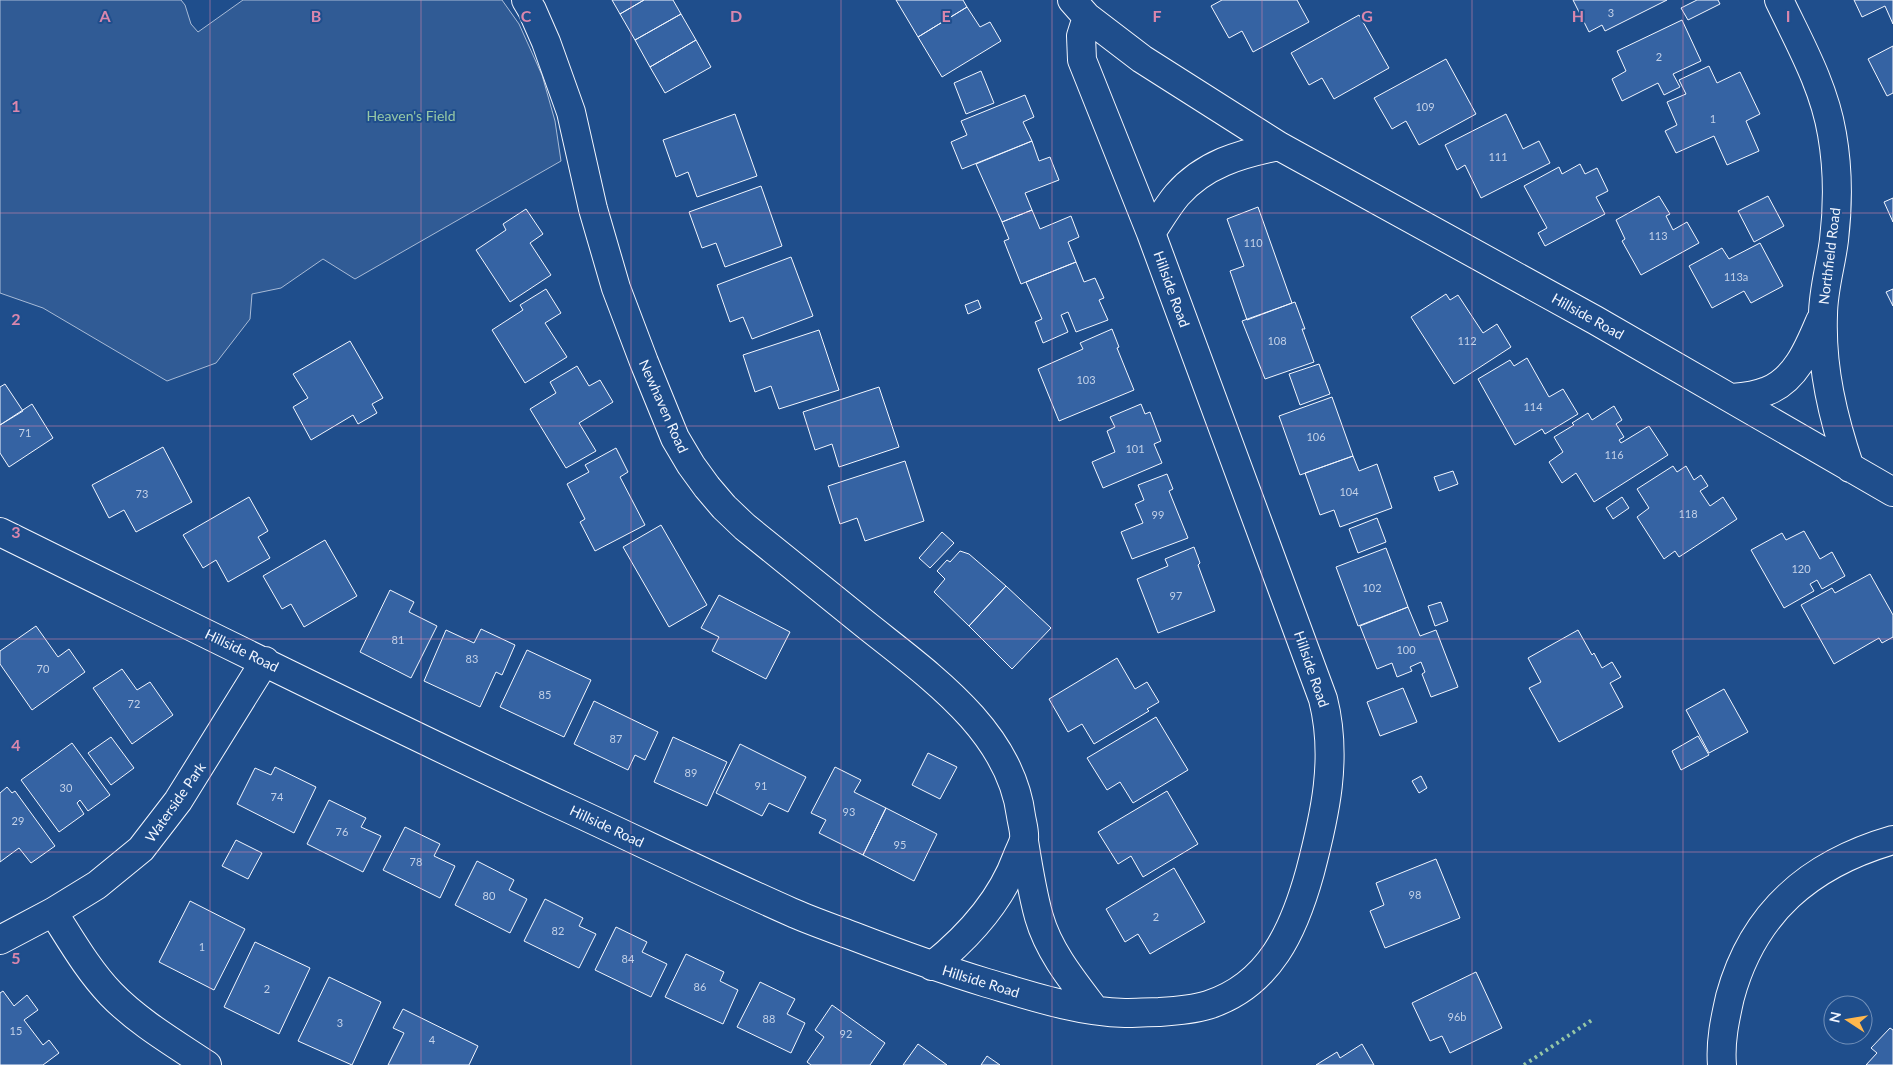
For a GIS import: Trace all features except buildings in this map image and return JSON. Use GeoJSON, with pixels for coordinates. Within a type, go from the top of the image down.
{"type":"FeatureCollection","features":[{"type":"Feature","properties":{"kind":"street","name":"Newhaven Road"},"geometry":{"type":"LineString","coordinates":[[526,0],[546,42],[571,112],[593,208],[616,288],[675,438],[690,465],[724,507],[745,527],[938,683],[991,739],[1009,771],[1019,795],[1024,839],[1039,919],[1049,943],[1095,1010]]}},
{"type":"Feature","properties":{"kind":"street","name":"Northfield Road"},"geometry":{"type":"LineString","coordinates":[[1779,0],[1819,84],[1833,134],[1836,165],[1834,239],[1822,314],[1824,362],[1832,410],[1850,468]]}},
{"type":"Feature","properties":{"kind":"street","name":"Hillside Road"},"geometry":{"type":"LineString","coordinates":[[1080,9],[1142,59],[1279,146],[1595,320],[1893,492]]}},
{"type":"Feature","properties":{"kind":"street","name":"Hillside Road"},"geometry":{"type":"LineString","coordinates":[[0,532],[265,661],[409,734],[794,913],[932,966],[1045,1000],[1095,1010],[1124,1013],[1183,1010],[1209,1004],[1236,992],[1259,975],[1275,955],[1303,897],[1322,824],[1329,785],[1328,718],[1323,699],[1151,233],[1082,60],[1080,9]]}},
{"type":"Feature","properties":{"kind":"street","name":"Hillside Road"},"geometry":{"type":"LineString","coordinates":[[1151,233],[1177,196],[1194,178],[1212,166],[1244,153],[1279,146]]}},
{"type":"Feature","properties":{"kind":"street","name":"Northfield Road"},"geometry":{"type":"LineString","coordinates":[[1732,398],[1767,392],[1779,385],[1791,374],[1805,354],[1822,314]]}},
{"type":"Feature","properties":{"kind":"street","name":"Waterside Park"},"geometry":{"type":"LineString","coordinates":[[0,940],[53,912],[97,885],[127,862],[152,836],[178,801],[265,661]]}},
{"type":"Feature","properties":{"kind":"street","name":"Newhaven Road"},"geometry":{"type":"LineString","coordinates":[[932,966],[953,949],[976,926],[1002,889],[1014,867],[1024,839]]}},
{"type":"Feature","properties":{"kind":"street"},"geometry":{"type":"LineString","coordinates":[[1722,1065],[1725,1018],[1732,991],[1748,948],[1759,929],[1777,906],[1794,889],[1812,876],[1838,861],[1869,847],[1893,840]]}},
{"type":"Feature","properties":{"kind":"street"},"geometry":{"type":"LineString","coordinates":[[53,912],[89,967],[111,994],[137,1017],[206,1065]]}},
{"type":"Feature","properties":{"kind":"shaded area"},"geometry":{"type":"Polygon","coordinates":[[[0,0],[181,0],[185,5],[191,24],[198,32],[243,0],[502,0],[519,24],[542,75],[555,121],[561,161],[355,279],[323,259],[281,288],[252,294],[250,319],[216,363],[167,381],[43,308],[0,293],[0,0]]]}},
{"type":"Feature","properties":{"kind":"hedge"},"geometry":{"type":"LineString","coordinates":[[1524,1065],[1592,1020]]}},
{"type":"Feature","properties":{"kind":"park label","name":"Heaven's Field"},"geometry":{"type":"Point","coordinates":[411,115]}}]}
